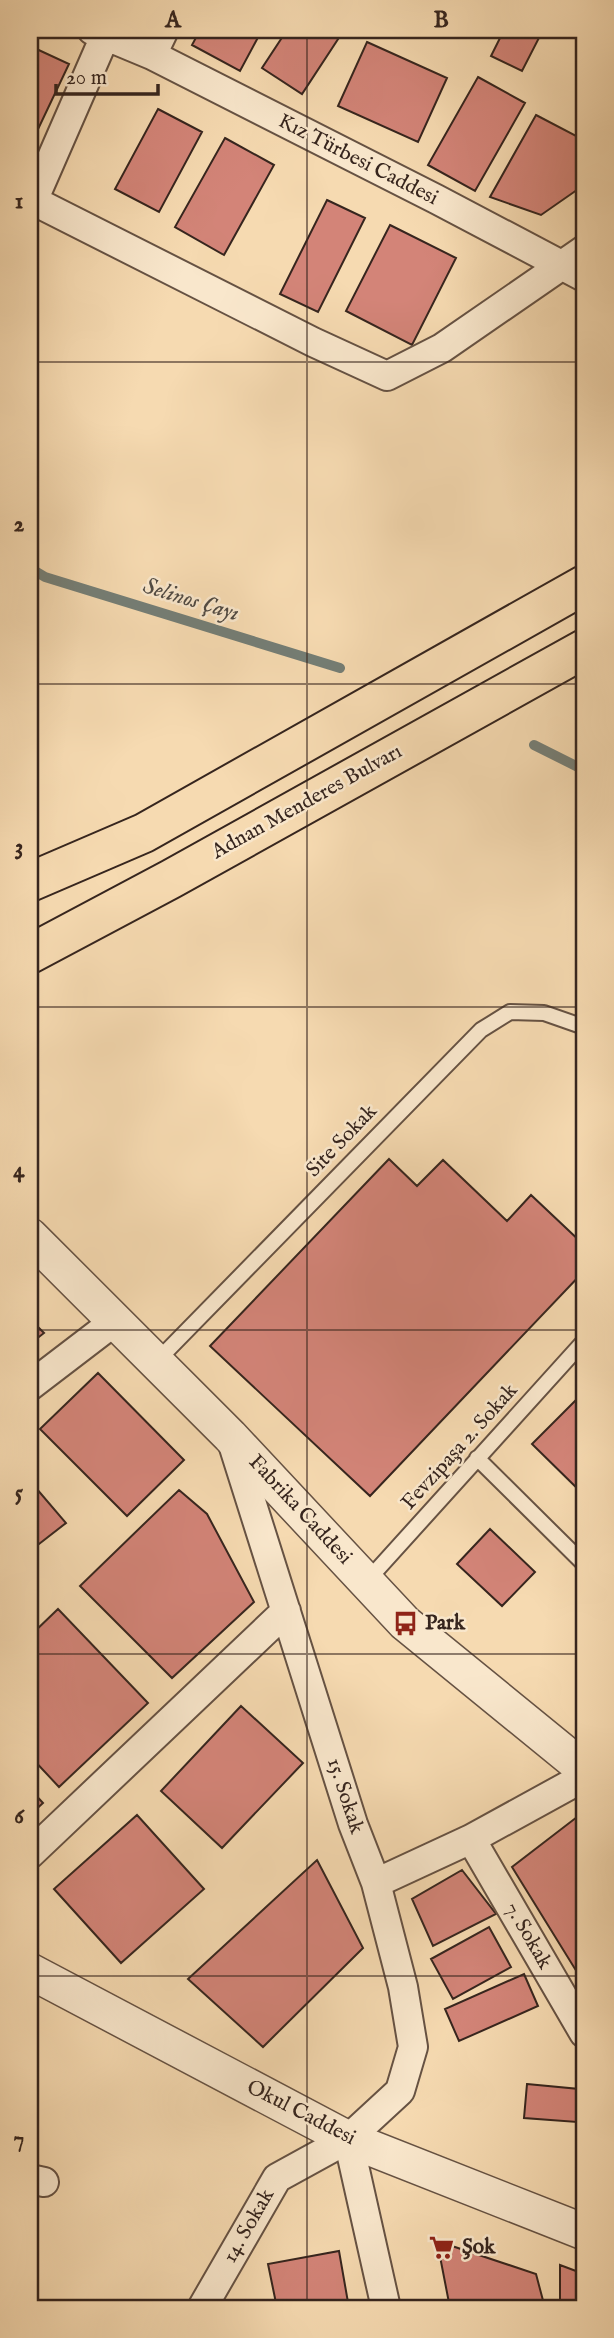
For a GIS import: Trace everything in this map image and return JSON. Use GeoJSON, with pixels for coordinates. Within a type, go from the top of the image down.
{"type":"FeatureCollection","features":[{"type":"Feature","properties":{"kind":"main road"},"geometry":{"type":"LineString","coordinates":[[30,882],[144,833],[584,585]]}},
{"type":"Feature","properties":{"kind":"main road","name":"Adnan Menderes Bulvarı"},"geometry":{"type":"LineString","coordinates":[[30,954],[171,879],[584,649]]}},
{"type":"Feature","properties":{"kind":"street"},"geometry":{"type":"LineString","coordinates":[[152,55],[164,30]]}},
{"type":"Feature","properties":{"kind":"street"},"geometry":{"type":"LineString","coordinates":[[99,33],[32,200],[313,342],[387,376],[442,348],[577,264]]}},
{"type":"Feature","properties":{"kind":"street","name":"Kız Türbesi Caddesi"},"geometry":{"type":"LineString","coordinates":[[99,33],[152,55],[577,264]]}},
{"type":"Feature","properties":{"kind":"street","name":"Fabrika Caddesi"},"geometry":{"type":"LineString","coordinates":[[30,1236],[230,1436],[405,1623],[584,1769]]}},
{"type":"Feature","properties":{"kind":"street"},"geometry":{"type":"LineString","coordinates":[[30,1386],[115,1321]]}},
{"type":"Feature","properties":{"kind":"street","name":"15. Sokak"},"geometry":{"type":"LineString","coordinates":[[230,1436],[354,1824],[376,1883],[404,1987],[413,2047],[400,2091],[348,2139]]}},
{"type":"Feature","properties":{"kind":"street"},"geometry":{"type":"LineString","coordinates":[[30,1854],[286,1611]]}},
{"type":"Feature","properties":{"kind":"street"},"geometry":{"type":"LineString","coordinates":[[376,1883],[471,1839],[584,1777]]}},
{"type":"Feature","properties":{"kind":"street","name":"7. Sokak"},"geometry":{"type":"LineString","coordinates":[[471,1839],[584,2033]]}},
{"type":"Feature","properties":{"kind":"street","name":"Okul Caddesi"},"geometry":{"type":"LineString","coordinates":[[30,1971],[348,2139],[584,2232]]}},
{"type":"Feature","properties":{"kind":"street"},"geometry":{"type":"LineString","coordinates":[[348,2139],[387,2308]]}},
{"type":"Feature","properties":{"kind":"street","name":"14. Sokak"},"geometry":{"type":"LineString","coordinates":[[202,2308],[277,2178],[348,2139]]}},
{"type":"Feature","properties":{"kind":"lane","name":"Site Sokak"},"geometry":{"type":"LineString","coordinates":[[156,1362],[481,1030],[510,1012],[544,1013],[584,1027]]}},
{"type":"Feature","properties":{"kind":"lane","name":"Fevzipaşa 2. Sokak"},"geometry":{"type":"LineString","coordinates":[[368,1581],[584,1342]]}},
{"type":"Feature","properties":{"kind":"lane"},"geometry":{"type":"LineString","coordinates":[[477,1458],[584,1564]]}},
{"type":"Feature","properties":{"kind":"building"},"geometry":{"type":"Polygon","coordinates":[[[200,30],[262,30],[240,71],[192,45],[200,30]]]}},
{"type":"Feature","properties":{"kind":"building"},"geometry":{"type":"Polygon","coordinates":[[[287,30],[344,30],[302,94],[262,68],[287,30]]]}},
{"type":"Feature","properties":{"kind":"building"},"geometry":{"type":"Polygon","coordinates":[[[504,30],[543,30],[522,71],[491,56],[504,30]]]}},
{"type":"Feature","properties":{"kind":"building"},"geometry":{"type":"Polygon","coordinates":[[[367,42],[447,78],[418,142],[338,106],[367,42]]]}},
{"type":"Feature","properties":{"kind":"building"},"geometry":{"type":"Polygon","coordinates":[[[30,46],[69,64],[30,146],[30,46]]]}},
{"type":"Feature","properties":{"kind":"building"},"geometry":{"type":"Polygon","coordinates":[[[478,77],[525,103],[475,191],[428,165],[478,77]]]}},
{"type":"Feature","properties":{"kind":"building"},"geometry":{"type":"Polygon","coordinates":[[[158,109],[202,132],[159,212],[115,189],[158,109]]]}},
{"type":"Feature","properties":{"kind":"building"},"geometry":{"type":"Polygon","coordinates":[[[536,115],[584,140],[584,185],[541,215],[490,197],[536,115]]]}},
{"type":"Feature","properties":{"kind":"building"},"geometry":{"type":"Polygon","coordinates":[[[225,138],[274,165],[224,255],[175,227],[225,138]]]}},
{"type":"Feature","properties":{"kind":"building"},"geometry":{"type":"Polygon","coordinates":[[[327,200],[365,218],[318,312],[280,294],[327,200]]]}},
{"type":"Feature","properties":{"kind":"building"},"geometry":{"type":"Polygon","coordinates":[[[390,225],[456,258],[412,345],[346,311],[390,225]]]}},
{"type":"Feature","properties":{"kind":"building"},"geometry":{"type":"Polygon","coordinates":[[[389,1159],[417,1186],[443,1160],[507,1221],[531,1195],[584,1245],[584,1271],[370,1496],[210,1346],[389,1159]]]}},
{"type":"Feature","properties":{"kind":"building"},"geometry":{"type":"Polygon","coordinates":[[[30,1319],[44,1333],[30,1344],[30,1319]]]}},
{"type":"Feature","properties":{"kind":"building"},"geometry":{"type":"Polygon","coordinates":[[[98,1373],[184,1460],[127,1516],[40,1429],[98,1373]]]}},
{"type":"Feature","properties":{"kind":"building"},"geometry":{"type":"Polygon","coordinates":[[[584,1392],[584,1495],[532,1444],[584,1392]]]}},
{"type":"Feature","properties":{"kind":"building"},"geometry":{"type":"Polygon","coordinates":[[[30,1481],[66,1523],[30,1551],[30,1481]]]}},
{"type":"Feature","properties":{"kind":"building"},"geometry":{"type":"Polygon","coordinates":[[[179,1490],[207,1514],[254,1602],[172,1678],[80,1586],[179,1490]]]}},
{"type":"Feature","properties":{"kind":"building"},"geometry":{"type":"Polygon","coordinates":[[[490,1529],[535,1572],[502,1606],[457,1564],[490,1529]]]}},
{"type":"Feature","properties":{"kind":"building"},"geometry":{"type":"Polygon","coordinates":[[[58,1609],[148,1703],[59,1787],[30,1756],[30,1636],[58,1609]]]}},
{"type":"Feature","properties":{"kind":"building"},"geometry":{"type":"Polygon","coordinates":[[[241,1706],[303,1763],[222,1848],[161,1791],[241,1706]]]}},
{"type":"Feature","properties":{"kind":"building"},"geometry":{"type":"Polygon","coordinates":[[[30,1789],[43,1803],[30,1815],[30,1789]]]}},
{"type":"Feature","properties":{"kind":"building"},"geometry":{"type":"Polygon","coordinates":[[[137,1815],[204,1889],[121,1963],[54,1889],[137,1815]]]}},
{"type":"Feature","properties":{"kind":"building"},"geometry":{"type":"Polygon","coordinates":[[[577,1817],[584,1824],[584,1973],[580,1977],[512,1867],[577,1817]]]}},
{"type":"Feature","properties":{"kind":"building"},"geometry":{"type":"Polygon","coordinates":[[[317,1860],[363,1948],[263,2047],[188,1979],[317,1860]]]}},
{"type":"Feature","properties":{"kind":"building"},"geometry":{"type":"Polygon","coordinates":[[[462,1870],[496,1914],[433,1946],[412,1899],[462,1870]]]}},
{"type":"Feature","properties":{"kind":"building"},"geometry":{"type":"Polygon","coordinates":[[[489,1927],[511,1967],[453,1999],[431,1959],[489,1927]]]}},
{"type":"Feature","properties":{"kind":"building"},"geometry":{"type":"Polygon","coordinates":[[[524,1974],[538,2006],[459,2041],[445,2009],[524,1974]]]}},
{"type":"Feature","properties":{"kind":"building"},"geometry":{"type":"Polygon","coordinates":[[[527,2084],[579,2089],[577,2122],[524,2118],[527,2084]]]}},
{"type":"Feature","properties":{"kind":"building"},"geometry":{"type":"Polygon","coordinates":[[[437,2241],[536,2274],[545,2308],[450,2308],[437,2241]]]}},
{"type":"Feature","properties":{"kind":"building"},"geometry":{"type":"Polygon","coordinates":[[[339,2251],[349,2308],[277,2308],[268,2264],[339,2251]]]}},
{"type":"Feature","properties":{"kind":"building"},"geometry":{"type":"Polygon","coordinates":[[[560,2265],[584,2274],[584,2308],[560,2307],[560,2265]]]}},
{"type":"Feature","properties":{"kind":"waterway","name":"Selinos Çayı"},"geometry":{"type":"LineString","coordinates":[[30,568],[45,577],[340,668]]}},
{"type":"Feature","properties":{"kind":"waterway","name":"Selinos Çayı"},"geometry":{"type":"LineString","coordinates":[[534,745],[584,770]]}},
{"type":"Feature","properties":{"kind":"place","name":"Park"},"geometry":{"type":"Point","coordinates":[405,1623]}},
{"type":"Feature","properties":{"kind":"place","name":"Şok"},"geometry":{"type":"Point","coordinates":[442,2247]}}]}
